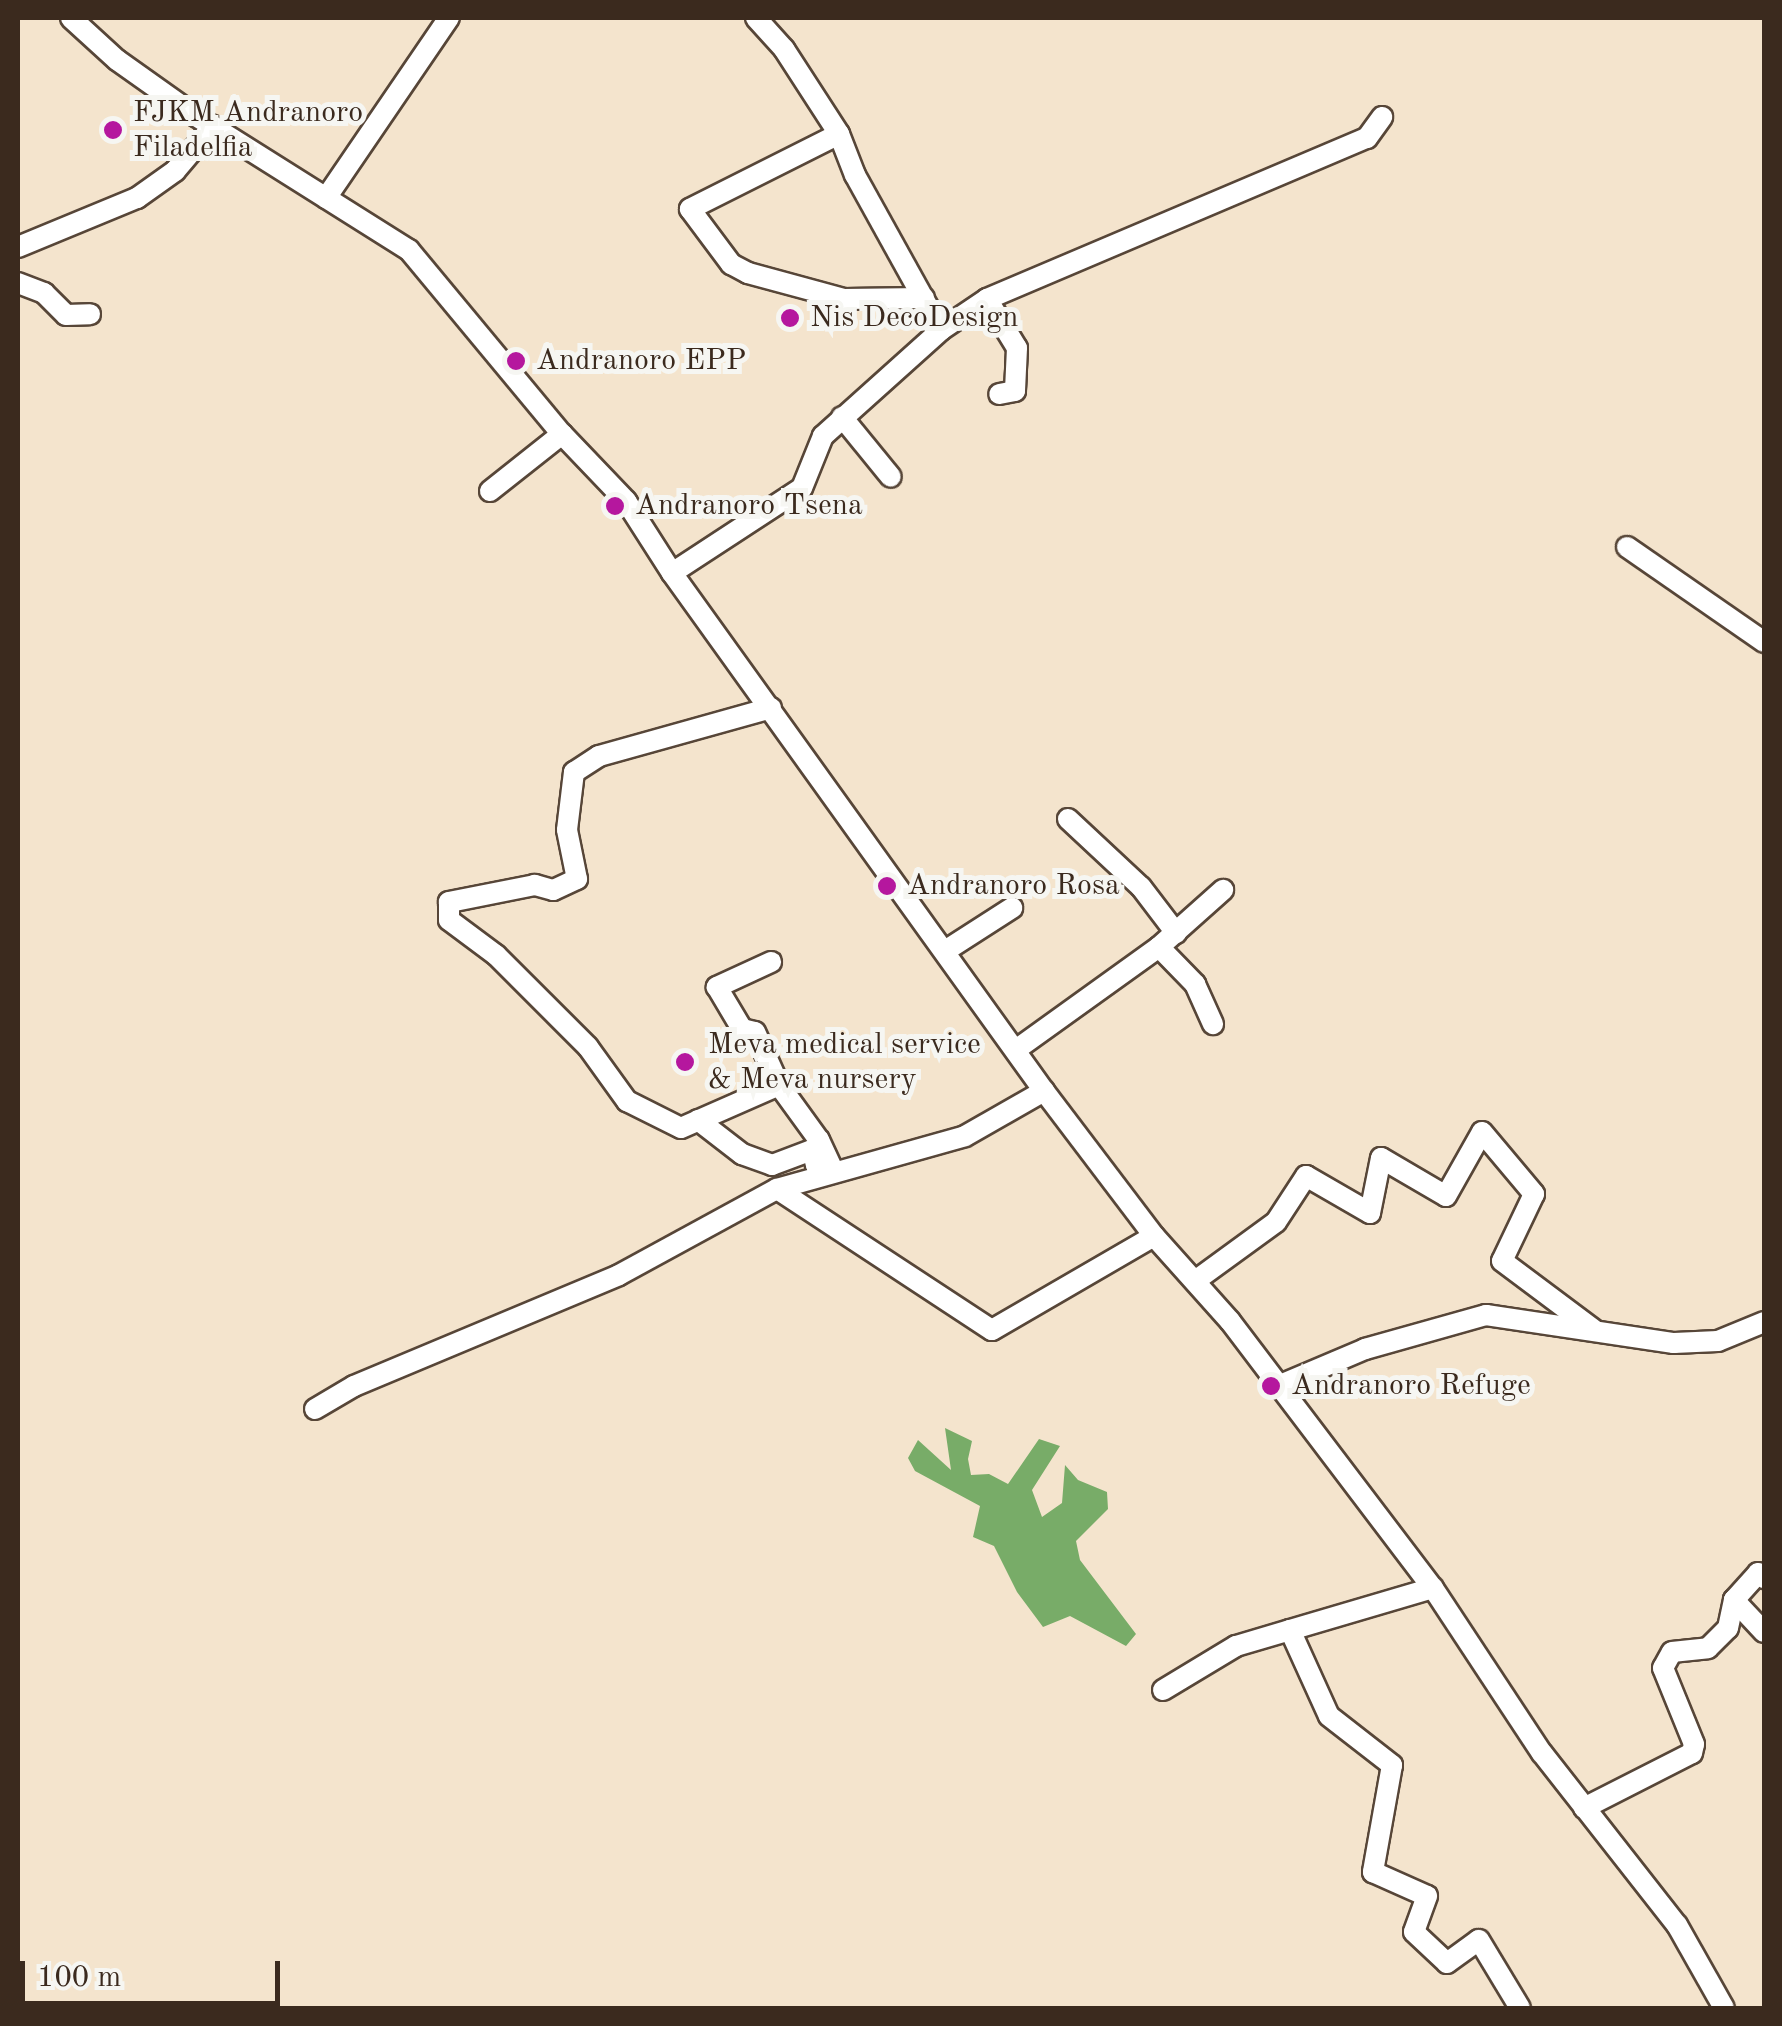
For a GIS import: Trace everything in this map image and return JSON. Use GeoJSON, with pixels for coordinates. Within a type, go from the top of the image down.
{"type":"FeatureCollection","features":[{"type":"Feature","properties":{"kind":"street"},"geometry":{"type":"LineString","coordinates":[[71,18],[117,60],[213,126],[409,250],[562,434],[626,500],[672,573],[1017,1048],[1044,1091],[1433,1588],[1584,1808],[1677,1925],[1724,2008]]}},
{"type":"Feature","properties":{"kind":"street"},"geometry":{"type":"LineString","coordinates":[[326,198],[450,18]]}},
{"type":"Feature","properties":{"kind":"street"},"geometry":{"type":"LineString","coordinates":[[756,18],[784,48],[839,134],[855,175],[942,330]]}},
{"type":"Feature","properties":{"kind":"street"},"geometry":{"type":"LineString","coordinates":[[672,573],[802,488],[823,436],[942,330],[988,299],[1367,138],[1382,117]]}},
{"type":"Feature","properties":{"kind":"street"},"geometry":{"type":"LineString","coordinates":[[18,247],[137,198],[175,170],[213,126]]}},
{"type":"Feature","properties":{"kind":"street"},"geometry":{"type":"LineString","coordinates":[[839,134],[690,209],[730,264],[748,273],[844,300],[924,298]]}},
{"type":"Feature","properties":{"kind":"street"},"geometry":{"type":"LineString","coordinates":[[18,282],[44,293],[66,315],[90,314]]}},
{"type":"Feature","properties":{"kind":"street"},"geometry":{"type":"LineString","coordinates":[[988,299],[1018,348],[1015,391],[999,394]]}},
{"type":"Feature","properties":{"kind":"street"},"geometry":{"type":"LineString","coordinates":[[842,417],[891,477]]}},
{"type":"Feature","properties":{"kind":"street"},"geometry":{"type":"LineString","coordinates":[[490,490],[562,434]]}},
{"type":"Feature","properties":{"kind":"street"},"geometry":{"type":"LineString","coordinates":[[1627,547],[1764,642]]}},
{"type":"Feature","properties":{"kind":"street"},"geometry":{"type":"LineString","coordinates":[[771,708],[599,756],[574,772],[566,830],[577,879],[553,890],[536,885],[449,902],[449,920],[496,955],[588,1047],[628,1101],[681,1128],[779,1085]]}},
{"type":"Feature","properties":{"kind":"street"},"geometry":{"type":"LineString","coordinates":[[1068,819],[1141,887],[1176,933]]}},
{"type":"Feature","properties":{"kind":"street"},"geometry":{"type":"LineString","coordinates":[[1017,1048],[1159,947],[1223,890]]}},
{"type":"Feature","properties":{"kind":"street"},"geometry":{"type":"LineString","coordinates":[[945,952],[1012,908]]}},
{"type":"Feature","properties":{"kind":"street"},"geometry":{"type":"LineString","coordinates":[[1159,947],[1194,984],[1213,1024]]}},
{"type":"Feature","properties":{"kind":"street"},"geometry":{"type":"LineString","coordinates":[[771,962],[718,988],[742,1028],[755,1032],[779,1085],[819,1140],[834,1172]]}},
{"type":"Feature","properties":{"kind":"street"},"geometry":{"type":"LineString","coordinates":[[315,1410],[354,1386],[620,1276],[778,1188],[964,1136],[1044,1091]]}},
{"type":"Feature","properties":{"kind":"street"},"geometry":{"type":"LineString","coordinates":[[698,1120],[742,1154],[756,1160],[772,1165],[812,1150],[816,1165],[834,1172]]}},
{"type":"Feature","properties":{"kind":"street"},"geometry":{"type":"LineString","coordinates":[[1195,1281],[1276,1222],[1306,1176],[1370,1213],[1380,1158],[1446,1196],[1482,1132],[1534,1194],[1502,1260],[1594,1328]]}},
{"type":"Feature","properties":{"kind":"street"},"geometry":{"type":"LineString","coordinates":[[778,1188],[992,1330],[1154,1236]]}},
{"type":"Feature","properties":{"kind":"street"},"geometry":{"type":"LineString","coordinates":[[1278,1386],[1365,1350],[1486,1315],[1674,1342],[1718,1340],[1764,1322]]}},
{"type":"Feature","properties":{"kind":"street"},"geometry":{"type":"LineString","coordinates":[[1584,1808],[1692,1753],[1694,1744],[1663,1668],[1672,1652],[1708,1648],[1728,1628],[1734,1600],[1758,1574],[1764,1578]]}},
{"type":"Feature","properties":{"kind":"street"},"geometry":{"type":"LineString","coordinates":[[1163,1690],[1236,1646],[1433,1588]]}},
{"type":"Feature","properties":{"kind":"street"},"geometry":{"type":"LineString","coordinates":[[1734,1600],[1764,1632]]}},
{"type":"Feature","properties":{"kind":"street"},"geometry":{"type":"LineString","coordinates":[[1290,1630],[1329,1716],[1392,1765],[1374,1872],[1427,1896],[1414,1932],[1447,1963],[1479,1940],[1520,2008]]}},
{"type":"Feature","properties":{"kind":"green space"},"geometry":{"type":"Polygon","coordinates":[[[945,1428],[972,1441],[968,1459],[971,1475],[989,1474],[1008,1484],[1039,1439],[1060,1446],[1032,1490],[1042,1517],[1062,1503],[1065,1465],[1078,1480],[1107,1492],[1108,1509],[1076,1541],[1080,1560],[1136,1634],[1126,1646],[1070,1616],[1043,1627],[1017,1592],[994,1546],[973,1537],[980,1506],[915,1471],[908,1458],[918,1440],[951,1470],[945,1428]]]}},
{"type":"Feature","properties":{"kind":"place","name":"FJKM Andranoro Filadelfia"},"geometry":{"type":"Point","coordinates":[113,130]}},
{"type":"Feature","properties":{"kind":"place","name":"Nis DecoDesign"},"geometry":{"type":"Point","coordinates":[790,318]}},
{"type":"Feature","properties":{"kind":"place","name":"Andranoro EPP"},"geometry":{"type":"Point","coordinates":[516,361]}},
{"type":"Feature","properties":{"kind":"place","name":"Andranoro Tsena"},"geometry":{"type":"Point","coordinates":[615,506]}},
{"type":"Feature","properties":{"kind":"place","name":"Andranoro Rosa"},"geometry":{"type":"Point","coordinates":[887,886]}},
{"type":"Feature","properties":{"kind":"place","name":"Meva medical service & Meva nursery"},"geometry":{"type":"Point","coordinates":[685,1062]}},
{"type":"Feature","properties":{"kind":"place","name":"Andranoro Refuge"},"geometry":{"type":"Point","coordinates":[1271,1386]}}]}
